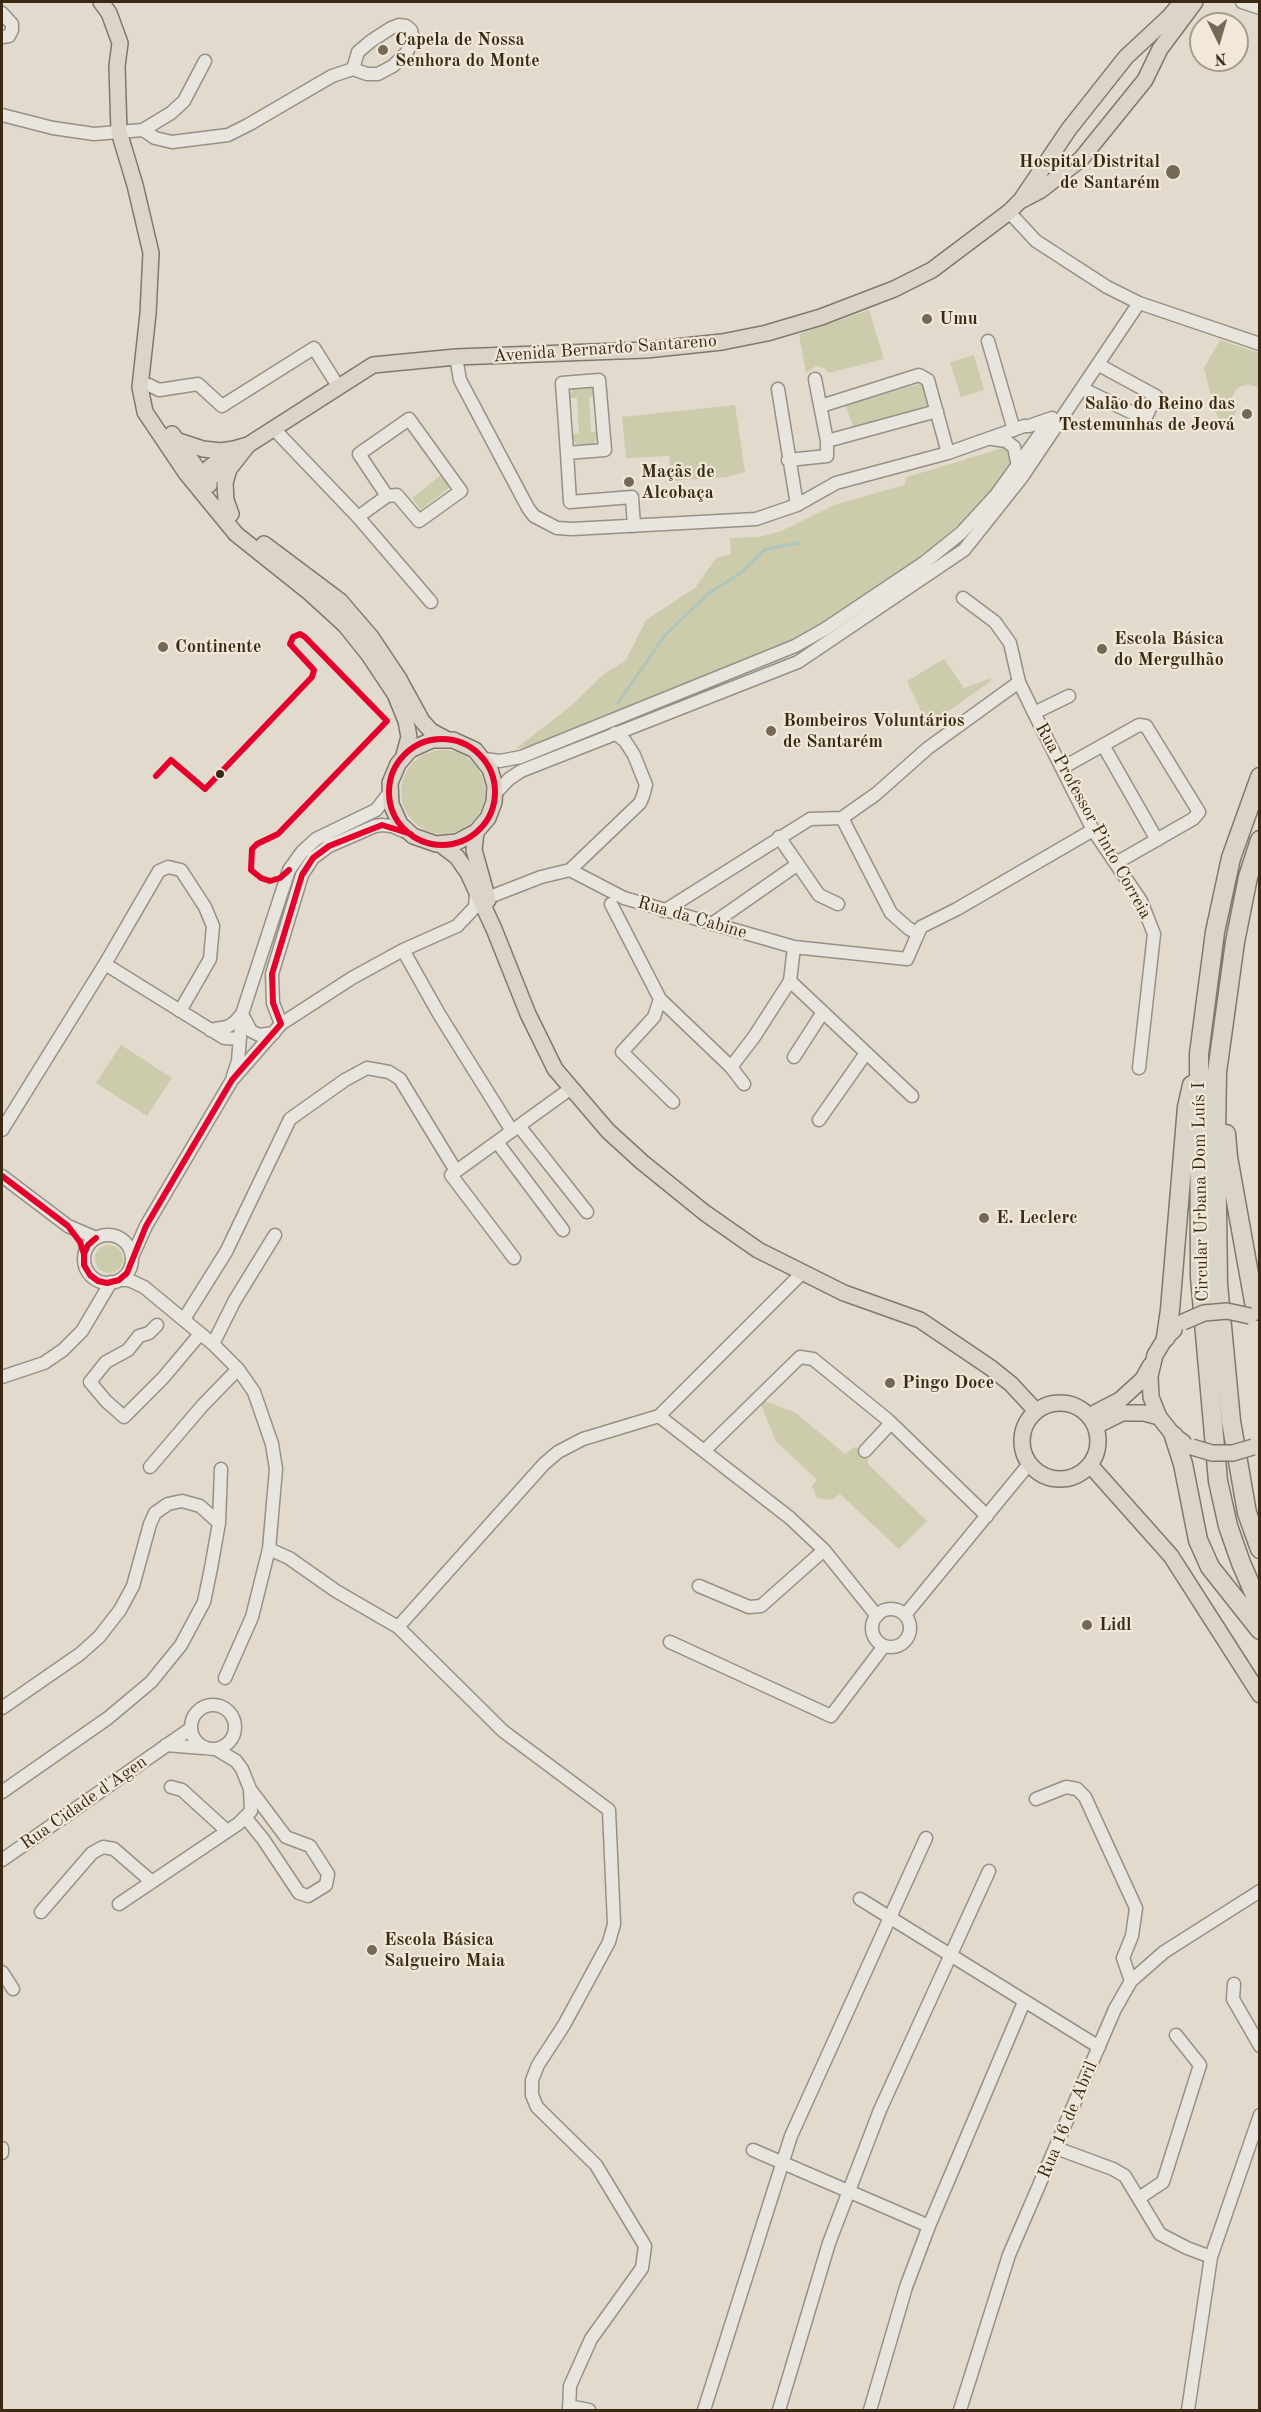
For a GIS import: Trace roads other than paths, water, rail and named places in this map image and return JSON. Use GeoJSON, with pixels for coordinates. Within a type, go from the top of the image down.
{"type":"FeatureCollection","features":[{"type":"Feature","properties":{"kind":"highway","name":"Circular Urbana Dom Luís I"},"geometry":{"type":"LineString","coordinates":[[1260,777],[1231,858],[1215,932],[1199,1054],[1200,1277],[1218,1482],[1228,1526],[1260,1607]]}},
{"type":"Feature","properties":{"kind":"highway","name":"Circular Urbana Dom Luís I"},"geometry":{"type":"LineString","coordinates":[[1260,840],[1248,877],[1234,942],[1216,1072],[1218,1284],[1231,1421],[1247,1514],[1260,1549]]}},
{"type":"Feature","properties":{"kind":"highway"},"geometry":{"type":"LineString","coordinates":[[1166,1337],[1187,1107],[1199,1054]]}},
{"type":"Feature","properties":{"kind":"highway"},"geometry":{"type":"LineString","coordinates":[[1216,1072],[1223,1095],[1228,1157],[1256,1317]]}},
{"type":"Feature","properties":{"kind":"highway"},"geometry":{"type":"LineString","coordinates":[[1174,1436],[1183,1464],[1198,1540],[1210,1567],[1260,1630]]}},
{"type":"Feature","properties":{"kind":"main road"},"geometry":{"type":"LineString","coordinates":[[101,2],[109,13],[120,43],[117,66],[119,132],[135,185],[151,253],[148,314],[142,357],[140,387],[145,412],[200,481],[248,532],[311,577],[340,601],[371,637],[399,679],[422,721],[431,731],[446,739],[467,745],[484,759],[493,777],[495,794],[488,818],[476,832],[458,842],[440,844],[424,841],[411,834],[395,816],[390,792],[392,774],[404,755],[409,737],[406,721],[395,694],[369,655],[345,625],[310,593],[236,534],[200,481],[176,440],[154,409],[142,357]]}},
{"type":"Feature","properties":{"kind":"main road","name":"Avenida Bernardo Santareno"},"geometry":{"type":"LineString","coordinates":[[200,481],[209,468],[373,365],[456,357],[646,350],[722,342],[767,333],[863,302],[932,270],[1009,212],[1021,200],[1059,143],[1130,53],[1182,2]]}},
{"type":"Feature","properties":{"kind":"main road","name":"Avenida Bernardo Santareno"},"geometry":{"type":"LineString","coordinates":[[1021,200],[1041,190],[1081,159],[1145,80],[1160,50],[1195,2]]}},
{"type":"Feature","properties":{"kind":"main road"},"geometry":{"type":"LineString","coordinates":[[1130,53],[1143,56],[1147,69],[1145,80]]}},
{"type":"Feature","properties":{"kind":"main road"},"geometry":{"type":"LineString","coordinates":[[1059,143],[1081,159]]}},
{"type":"Feature","properties":{"kind":"main road"},"geometry":{"type":"LineString","coordinates":[[176,440],[203,449],[221,451],[241,447]]}},
{"type":"Feature","properties":{"kind":"main road","name":"Avenida Bernardo Santareno"},"geometry":{"type":"LineString","coordinates":[[229,469],[241,447]]}},
{"type":"Feature","properties":{"kind":"main road"},"geometry":{"type":"LineString","coordinates":[[200,481],[229,469]]}},
{"type":"Feature","properties":{"kind":"main road"},"geometry":{"type":"LineString","coordinates":[[229,469],[226,490],[231,514]]}},
{"type":"Feature","properties":{"kind":"main road"},"geometry":{"type":"LineString","coordinates":[[404,755],[423,743],[446,739]]}},
{"type":"Feature","properties":{"kind":"main road"},"geometry":{"type":"LineString","coordinates":[[476,832],[474,850],[482,896],[544,1049],[570,1089],[616,1139],[705,1212],[758,1250],[844,1293],[927,1324],[998,1373],[1036,1411]]}},
{"type":"Feature","properties":{"kind":"main road"},"geometry":{"type":"LineString","coordinates":[[440,844],[457,857],[482,896]]}},
{"type":"Feature","properties":{"kind":"main road"},"geometry":{"type":"LineString","coordinates":[[1093,1421],[1143,1379],[1166,1337],[1183,1322],[1204,1313],[1227,1311],[1256,1317]]}},
{"type":"Feature","properties":{"kind":"main road"},"geometry":{"type":"LineString","coordinates":[[1155,1355],[1150,1376],[1151,1397],[1158,1417],[1174,1436],[1192,1448],[1212,1453],[1233,1453],[1256,1444]]}},
{"type":"Feature","properties":{"kind":"main road"},"geometry":{"type":"LineString","coordinates":[[1054,1403],[1067,1403],[1079,1407],[1093,1421],[1099,1437],[1098,1449],[1090,1465],[1076,1476],[1064,1479],[1051,1478],[1039,1473],[1029,1464],[1023,1452],[1022,1439],[1024,1426],[1036,1411],[1054,1403]]}},
{"type":"Feature","properties":{"kind":"main road"},"geometry":{"type":"LineString","coordinates":[[1093,1421],[1122,1413],[1144,1413],[1158,1417]]}},
{"type":"Feature","properties":{"kind":"main road"},"geometry":{"type":"LineString","coordinates":[[1090,1465],[1171,1556],[1260,1695]]}},
{"type":"Feature","properties":{"kind":"street"},"geometry":{"type":"LineString","coordinates":[[1242,2],[1260,8]]}},
{"type":"Feature","properties":{"kind":"street"},"geometry":{"type":"LineString","coordinates":[[2,13],[12,24],[12,30],[9,36],[2,37]]}},
{"type":"Feature","properties":{"kind":"street"},"geometry":{"type":"LineString","coordinates":[[143,130],[155,138],[172,142],[228,135],[332,76],[353,69],[367,74],[378,74],[393,66],[407,52],[413,39],[411,30],[406,26],[399,26],[381,34],[358,52],[353,69]]}},
{"type":"Feature","properties":{"kind":"street"},"geometry":{"type":"LineString","coordinates":[[2,115],[53,128],[94,134],[143,130],[171,113],[184,101],[205,61]]}},
{"type":"Feature","properties":{"kind":"street"},"geometry":{"type":"LineString","coordinates":[[1009,212],[1036,241],[1107,286],[1139,303],[1260,344]]}},
{"type":"Feature","properties":{"kind":"street"},"geometry":{"type":"LineString","coordinates":[[495,794],[509,779],[521,771],[798,662],[963,550],[1038,454],[1139,303]]}},
{"type":"Feature","properties":{"kind":"street"},"geometry":{"type":"LineString","coordinates":[[988,341],[1014,430]]}},
{"type":"Feature","properties":{"kind":"street"},"geometry":{"type":"LineString","coordinates":[[149,385],[159,390],[198,384],[222,406],[314,348],[338,386]]}},
{"type":"Feature","properties":{"kind":"street"},"geometry":{"type":"LineString","coordinates":[[456,357],[460,381],[496,451],[534,516],[557,528],[756,519],[796,505],[836,483],[948,453],[1052,418]]}},
{"type":"Feature","properties":{"kind":"street"},"geometry":{"type":"LineString","coordinates":[[1083,389],[1145,419],[1156,396],[1099,365]]}},
{"type":"Feature","properties":{"kind":"street"},"geometry":{"type":"LineString","coordinates":[[821,406],[919,375],[928,380],[948,453]]}},
{"type":"Feature","properties":{"kind":"street"},"geometry":{"type":"LineString","coordinates":[[567,453],[605,450],[599,380],[562,383],[570,502],[632,496],[634,526]]}},
{"type":"Feature","properties":{"kind":"street"},"geometry":{"type":"LineString","coordinates":[[788,460],[826,456],[827,441],[815,380]]}},
{"type":"Feature","properties":{"kind":"street"},"geometry":{"type":"LineString","coordinates":[[778,389],[796,505]]}},
{"type":"Feature","properties":{"kind":"street"},"geometry":{"type":"LineString","coordinates":[[484,759],[500,761],[521,757],[795,646],[825,629],[925,562],[961,533],[996,495],[1052,418],[1075,399]]}},
{"type":"Feature","properties":{"kind":"street"},"geometry":{"type":"LineString","coordinates":[[827,441],[937,411]]}},
{"type":"Feature","properties":{"kind":"street"},"geometry":{"type":"LineString","coordinates":[[358,517],[387,496],[397,495],[419,521],[461,491],[409,419],[359,454],[387,496]]}},
{"type":"Feature","properties":{"kind":"street"},"geometry":{"type":"LineString","coordinates":[[273,428],[358,517],[431,602]]}},
{"type":"Feature","properties":{"kind":"street"},"geometry":{"type":"LineString","coordinates":[[991,439],[1006,441],[1014,447],[1018,467]]}},
{"type":"Feature","properties":{"kind":"street","name":"Rua Professor Pinto Correia"},"geometry":{"type":"LineString","coordinates":[[963,598],[995,622],[1010,643],[1019,682],[1034,713],[1093,830],[1141,902],[1154,934],[1139,1068]]}},
{"type":"Feature","properties":{"kind":"street"},"geometry":{"type":"LineString","coordinates":[[664,911],[810,819],[842,818],[876,794],[928,748],[1019,682]]}},
{"type":"Feature","properties":{"kind":"street"},"geometry":{"type":"LineString","coordinates":[[1034,713],[1069,696]]}},
{"type":"Feature","properties":{"kind":"street"},"geometry":{"type":"LineString","coordinates":[[1062,768],[1139,725],[1146,726],[1199,812],[1193,819],[1116,863]]}},
{"type":"Feature","properties":{"kind":"street"},"geometry":{"type":"LineString","coordinates":[[92,1310],[115,1281],[127,1273],[146,1226],[232,1080],[277,1029],[352,978],[404,950],[457,926],[482,896],[570,870],[640,803],[646,785],[634,755],[631,739],[633,726]]}},
{"type":"Feature","properties":{"kind":"street"},"geometry":{"type":"LineString","coordinates":[[615,733],[634,755]]}},
{"type":"Feature","properties":{"kind":"street"},"geometry":{"type":"LineString","coordinates":[[1103,745],[1156,840]]}},
{"type":"Feature","properties":{"kind":"street"},"geometry":{"type":"LineString","coordinates":[[232,1080],[238,1061],[242,1014],[289,870],[302,852],[316,839],[376,810],[390,792]]}},
{"type":"Feature","properties":{"kind":"street"},"geometry":{"type":"LineString","coordinates":[[842,818],[891,913],[918,934],[921,927],[957,909],[1093,830]]}},
{"type":"Feature","properties":{"kind":"street"},"geometry":{"type":"LineString","coordinates":[[277,1029],[272,974],[302,874],[313,858],[329,846],[382,825],[411,834]]}},
{"type":"Feature","properties":{"kind":"street"},"geometry":{"type":"LineString","coordinates":[[779,837],[819,895],[838,904]]}},
{"type":"Feature","properties":{"kind":"street"},"geometry":{"type":"LineString","coordinates":[[712,924],[798,864]]}},
{"type":"Feature","properties":{"kind":"street"},"geometry":{"type":"LineString","coordinates":[[2,1130],[105,964],[159,871],[168,867],[181,870],[205,907],[213,926],[210,959],[180,1011]]}},
{"type":"Feature","properties":{"kind":"street","name":"Rua da Cabine"},"geometry":{"type":"LineString","coordinates":[[570,870],[624,898],[794,946],[907,959],[918,934]]}},
{"type":"Feature","properties":{"kind":"street"},"geometry":{"type":"LineString","coordinates":[[610,904],[660,999],[731,1066],[744,1084]]}},
{"type":"Feature","properties":{"kind":"street"},"geometry":{"type":"LineString","coordinates":[[731,1066],[754,1037],[790,981],[794,946]]}},
{"type":"Feature","properties":{"kind":"street"},"geometry":{"type":"LineString","coordinates":[[404,950],[439,1014],[516,1128],[588,1212]]}},
{"type":"Feature","properties":{"kind":"street"},"geometry":{"type":"LineString","coordinates":[[105,964],[224,1038],[238,1061]]}},
{"type":"Feature","properties":{"kind":"street"},"geometry":{"type":"LineString","coordinates":[[790,981],[912,1096]]}},
{"type":"Feature","properties":{"kind":"street"},"geometry":{"type":"LineString","coordinates":[[660,999],[654,1017],[622,1052],[673,1102]]}},
{"type":"Feature","properties":{"kind":"street"},"geometry":{"type":"LineString","coordinates":[[794,1057],[823,1012]]}},
{"type":"Feature","properties":{"kind":"street"},"geometry":{"type":"LineString","coordinates":[[242,1014],[251,1031],[259,1035],[277,1029]]}},
{"type":"Feature","properties":{"kind":"street"},"geometry":{"type":"LineString","coordinates":[[210,1030],[227,1027],[236,1022],[242,1014]]}},
{"type":"Feature","properties":{"kind":"street"},"geometry":{"type":"LineString","coordinates":[[224,1038],[240,1039]]}},
{"type":"Feature","properties":{"kind":"street"},"geometry":{"type":"LineString","coordinates":[[819,1120],[866,1053]]}},
{"type":"Feature","properties":{"kind":"street"},"geometry":{"type":"LineString","coordinates":[[184,1319],[226,1252],[290,1119],[345,1080],[367,1068],[389,1072],[400,1079],[456,1171]]}},
{"type":"Feature","properties":{"kind":"street"},"geometry":{"type":"LineString","coordinates":[[514,1258],[450,1175],[570,1089]]}},
{"type":"Feature","properties":{"kind":"street"},"geometry":{"type":"LineString","coordinates":[[497,1142],[563,1230]]}},
{"type":"Feature","properties":{"kind":"street"},"geometry":{"type":"LineString","coordinates":[[2,1176],[68,1226],[96,1238]]}},
{"type":"Feature","properties":{"kind":"street"},"geometry":{"type":"LineString","coordinates":[[68,1226],[80,1242],[84,1254],[84,1265],[90,1275],[115,1281],[129,1280],[144,1287],[213,1344],[238,1369],[254,1392],[272,1444],[276,1469],[269,1549],[252,1617],[225,1678]]}},
{"type":"Feature","properties":{"kind":"street"},"geometry":{"type":"LineString","coordinates":[[84,1254],[88,1245],[96,1238],[106,1235],[118,1237],[131,1235],[146,1226]]}},
{"type":"Feature","properties":{"kind":"street"},"geometry":{"type":"LineString","coordinates":[[213,1344],[275,1235]]}},
{"type":"Feature","properties":{"kind":"street"},"geometry":{"type":"LineString","coordinates":[[118,1237],[126,1244],[131,1261],[144,1287]]}},
{"type":"Feature","properties":{"kind":"street"},"geometry":{"type":"LineString","coordinates":[[398,1627],[544,1464],[558,1452],[583,1439],[659,1416],[803,1272]]}},
{"type":"Feature","properties":{"kind":"street"},"geometry":{"type":"LineString","coordinates":[[2,1377],[36,1366],[54,1357],[82,1331],[92,1310],[96,1292],[95,1278]]}},
{"type":"Feature","properties":{"kind":"street"},"geometry":{"type":"LineString","coordinates":[[157,1325],[149,1333],[139,1336],[128,1350],[106,1362],[90,1382],[124,1417],[163,1378],[200,1334]]}},
{"type":"Feature","properties":{"kind":"street"},"geometry":{"type":"LineString","coordinates":[[704,1451],[800,1357],[813,1359],[891,1423],[987,1516]]}},
{"type":"Feature","properties":{"kind":"street"},"geometry":{"type":"LineString","coordinates":[[150,1467],[203,1405],[238,1369]]}},
{"type":"Feature","properties":{"kind":"street"},"geometry":{"type":"LineString","coordinates":[[659,1416],[790,1518],[824,1550],[877,1616]]}},
{"type":"Feature","properties":{"kind":"street"},"geometry":{"type":"LineString","coordinates":[[865,1451],[891,1423]]}},
{"type":"Feature","properties":{"kind":"street"},"geometry":{"type":"LineString","coordinates":[[905,1616],[1029,1464]]}},
{"type":"Feature","properties":{"kind":"street"},"geometry":{"type":"LineString","coordinates":[[2,1792],[108,1718],[151,1682],[181,1645],[204,1602],[219,1523],[221,1469]]}},
{"type":"Feature","properties":{"kind":"street"},"geometry":{"type":"LineString","coordinates":[[2,1708],[80,1654],[99,1637],[120,1610],[133,1586],[155,1513],[168,1504],[182,1501],[200,1506],[219,1523]]}},
{"type":"Feature","properties":{"kind":"street"},"geometry":{"type":"LineString","coordinates":[[269,1549],[289,1558],[336,1591],[398,1627],[503,1731],[609,1810],[614,1924],[609,1942],[564,2025],[538,2065],[532,2080],[532,2095],[537,2107],[596,2165],[618,2197],[645,2246],[642,2268],[591,2339],[570,2386],[569,2408],[589,2410]]}},
{"type":"Feature","properties":{"kind":"street"},"geometry":{"type":"LineString","coordinates":[[699,1586],[749,1607],[761,1605],[824,1550]]}},
{"type":"Feature","properties":{"kind":"street"},"geometry":{"type":"LineString","coordinates":[[887,1610],[894,1610],[905,1616],[910,1628],[906,1640],[896,1647],[884,1646],[874,1638],[873,1621],[877,1616],[887,1610]]}},
{"type":"Feature","properties":{"kind":"street"},"geometry":{"type":"LineString","coordinates":[[670,1642],[831,1716],[884,1646]]}},
{"type":"Feature","properties":{"kind":"street"},"geometry":{"type":"LineString","coordinates":[[236,1761],[216,1749],[203,1748],[196,1743],[190,1729],[191,1721],[200,1709],[214,1705],[228,1711],[234,1720],[236,1761],[250,1789],[286,1837],[310,1846],[328,1874],[326,1885],[308,1896],[299,1893],[245,1817]]}},
{"type":"Feature","properties":{"kind":"street","name":"Rua Cidade d'Agen"},"geometry":{"type":"LineString","coordinates":[[2,1860],[190,1729]]}},
{"type":"Feature","properties":{"kind":"street"},"geometry":{"type":"LineString","coordinates":[[216,1749],[229,1743],[235,1731]]}},
{"type":"Feature","properties":{"kind":"street","name":"Rua Cidade d'Agen"},"geometry":{"type":"LineString","coordinates":[[166,1745],[203,1748]]}},
{"type":"Feature","properties":{"kind":"street"},"geometry":{"type":"LineString","coordinates":[[171,1787],[182,1790],[227,1832]]}},
{"type":"Feature","properties":{"kind":"street"},"geometry":{"type":"LineString","coordinates":[[1036,1799],[1066,1787],[1077,1789],[1085,1797],[1136,1908],[1132,1936],[1124,1958],[1131,1981]]}},
{"type":"Feature","properties":{"kind":"street"},"geometry":{"type":"LineString","coordinates":[[119,1904],[227,1832],[245,1817],[251,1811],[250,1789]]}},
{"type":"Feature","properties":{"kind":"street"},"geometry":{"type":"LineString","coordinates":[[704,2410],[791,2136],[926,1838]]}},
{"type":"Feature","properties":{"kind":"street"},"geometry":{"type":"LineString","coordinates":[[275,1857],[294,1840]]}},
{"type":"Feature","properties":{"kind":"street"},"geometry":{"type":"LineString","coordinates":[[41,1912],[92,1853],[103,1847],[114,1849],[152,1882]]}},
{"type":"Feature","properties":{"kind":"street"},"geometry":{"type":"LineString","coordinates":[[779,2410],[829,2243],[848,2192],[880,2110],[988,1870]]}},
{"type":"Feature","properties":{"kind":"street","name":"Rua 16 de Abril"},"geometry":{"type":"LineString","coordinates":[[960,2410],[1009,2255],[1115,2009],[1131,1981],[1164,1952],[1260,1891]]}},
{"type":"Feature","properties":{"kind":"street"},"geometry":{"type":"LineString","coordinates":[[860,1899],[1099,2047]]}},
{"type":"Feature","properties":{"kind":"street"},"geometry":{"type":"LineString","coordinates":[[2,1972],[13,1989]]}},
{"type":"Feature","properties":{"kind":"street"},"geometry":{"type":"LineString","coordinates":[[1234,1984],[1233,1999],[1260,2046]]}},
{"type":"Feature","properties":{"kind":"street"},"geometry":{"type":"LineString","coordinates":[[870,2410],[906,2287],[929,2226],[1024,2002]]}},
{"type":"Feature","properties":{"kind":"street"},"geometry":{"type":"LineString","coordinates":[[1139,2198],[1163,2182],[1200,2065],[1176,2036]]}},
{"type":"Feature","properties":{"kind":"street"},"geometry":{"type":"LineString","coordinates":[[1188,2410],[1211,2257],[1260,2115]]}},
{"type":"Feature","properties":{"kind":"street"},"geometry":{"type":"LineString","coordinates":[[2,2148],[2,2153]]}},
{"type":"Feature","properties":{"kind":"street"},"geometry":{"type":"LineString","coordinates":[[1056,2148],[1113,2169],[1125,2176],[1160,2234],[1211,2257]]}},
{"type":"Feature","properties":{"kind":"street"},"geometry":{"type":"LineString","coordinates":[[753,2150],[929,2226]]}},
{"type":"Feature","properties":{"kind":"waterway"},"geometry":{"type":"LineString","coordinates":[[618,703],[665,635],[708,594],[742,572],[765,549],[799,543]]}},
{"type":"Feature","properties":{"kind":"place","name":"Capela de Nossa Senhora do Monte"},"geometry":{"type":"Point","coordinates":[383,50]}},
{"type":"Feature","properties":{"kind":"place","name":"Hospital Distrital de Santarém"},"geometry":{"type":"Point","coordinates":[1173,172]}},
{"type":"Feature","properties":{"kind":"place","name":"Umu"},"geometry":{"type":"Point","coordinates":[927,319]}},
{"type":"Feature","properties":{"kind":"place","name":"Salão do Reino das Testemunhas de Jeová"},"geometry":{"type":"Point","coordinates":[1247,414]}},
{"type":"Feature","properties":{"kind":"place","name":"Maçãs de Alcobaça"},"geometry":{"type":"Point","coordinates":[629,482]}},
{"type":"Feature","properties":{"kind":"place","name":"Continente"},"geometry":{"type":"Point","coordinates":[163,647]}},
{"type":"Feature","properties":{"kind":"place","name":"Escola Básica do Mergulhão"},"geometry":{"type":"Point","coordinates":[1102,649]}},
{"type":"Feature","properties":{"kind":"place","name":"Bombeiros Voluntários de Santarém"},"geometry":{"type":"Point","coordinates":[771,731]}},
{"type":"Feature","properties":{"kind":"place","name":"E. Leclerc"},"geometry":{"type":"Point","coordinates":[984,1218]}},
{"type":"Feature","properties":{"kind":"place","name":"Pingo Doce"},"geometry":{"type":"Point","coordinates":[890,1383]}},
{"type":"Feature","properties":{"kind":"place","name":"Lidl"},"geometry":{"type":"Point","coordinates":[1087,1625]}},
{"type":"Feature","properties":{"kind":"place","name":"Escola Básica Salgueiro Maia"},"geometry":{"type":"Point","coordinates":[372,1950]}}]}
